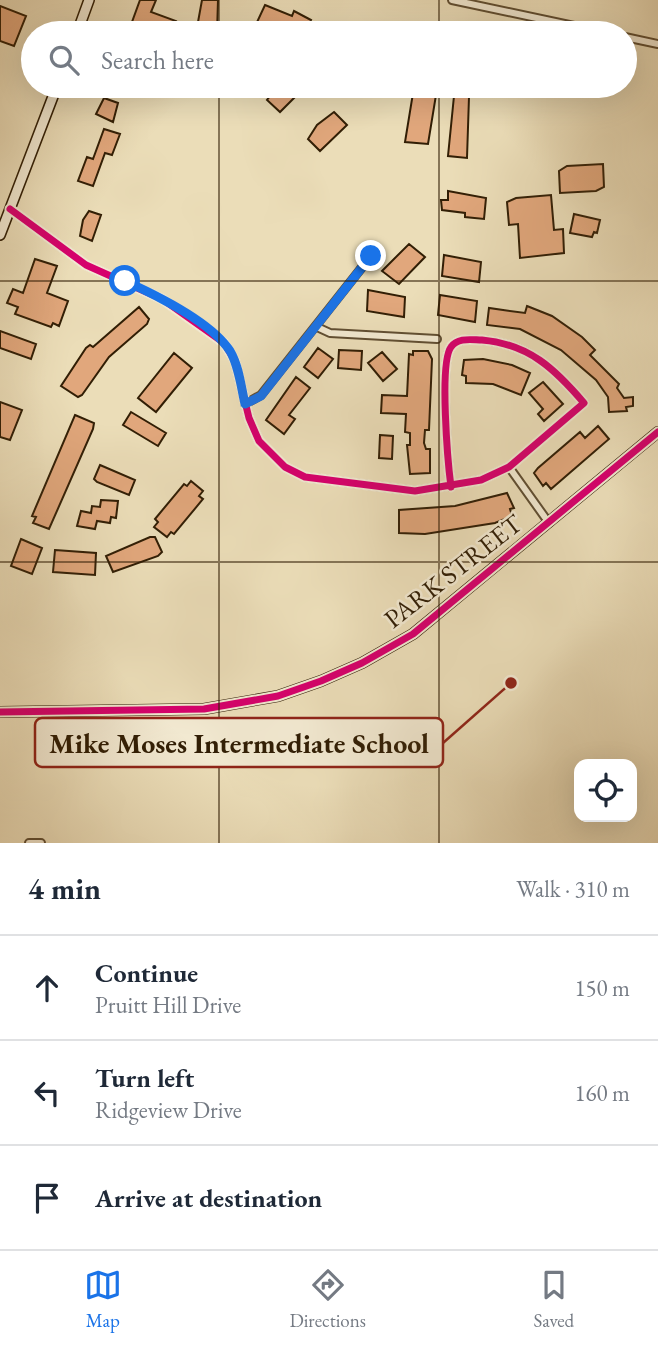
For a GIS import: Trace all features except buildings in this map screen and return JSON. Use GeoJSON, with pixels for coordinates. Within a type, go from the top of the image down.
{"type":"FeatureCollection","features":[{"type":"Feature","properties":{"kind":"street"},"geometry":{"type":"LineString","coordinates":[[81,21],[89,0]]}},
{"type":"Feature","properties":{"kind":"street"},"geometry":{"type":"LineString","coordinates":[[452,0],[551,21]]}},
{"type":"Feature","properties":{"kind":"street"},"geometry":{"type":"LineString","coordinates":[[637,40],[658,44]]}},
{"type":"Feature","properties":{"kind":"street"},"geometry":{"type":"LineString","coordinates":[[0,235],[52,98]]}},
{"type":"Feature","properties":{"kind":"street"},"geometry":{"type":"LineString","coordinates":[[9,209],[86,265],[162,299],[224,343],[235,361],[245,404],[259,441],[285,467],[305,477],[403,490],[451,487],[481,481],[509,467],[584,404],[552,368],[526,351],[489,341],[464,340],[456,343],[449,353],[445,415],[451,487]]}},
{"type":"Feature","properties":{"kind":"street"},"geometry":{"type":"LineString","coordinates":[[245,404],[261,396],[371,256]]}},
{"type":"Feature","properties":{"kind":"street"},"geometry":{"type":"LineString","coordinates":[[317,327],[330,333],[437,339]]}},
{"type":"Feature","properties":{"kind":"street","name":"PARK STREET"},"geometry":{"type":"LineString","coordinates":[[0,712],[64,714],[204,709],[245,703],[299,689],[362,663],[413,634],[658,432]]}},
{"type":"Feature","properties":{"kind":"street"},"geometry":{"type":"LineString","coordinates":[[509,467],[549,523]]}},
{"type":"Feature","properties":{"kind":"street"},"geometry":{"type":"LineString","coordinates":[[29,843],[41,843]]}},
{"type":"Feature","properties":{"kind":"cycle path"},"geometry":{"type":"LineString","coordinates":[[10,209],[86,265],[162,299],[224,343],[235,361],[249,418],[259,441],[285,467],[305,477],[415,491],[481,480],[509,467],[584,403],[551,369],[527,353],[499,342],[457,342],[451,347],[447,357],[445,392],[448,458],[450,475],[451,487]]}},
{"type":"Feature","properties":{"kind":"cycle path"},"geometry":{"type":"LineString","coordinates":[[0,712],[204,709],[278,696],[321,681],[362,663],[413,634],[658,432]]}},
{"type":"Feature","properties":{"kind":"place","name":"Mike Moses Intermediate School"},"geometry":{"type":"Point","coordinates":[511,683]}},
{"type":"Feature","properties":{"kind":"route"},"geometry":{"type":"LineString","coordinates":[[125,281],[179,310],[224,343],[235,361],[245,404],[261,396],[371,256]]}}]}
